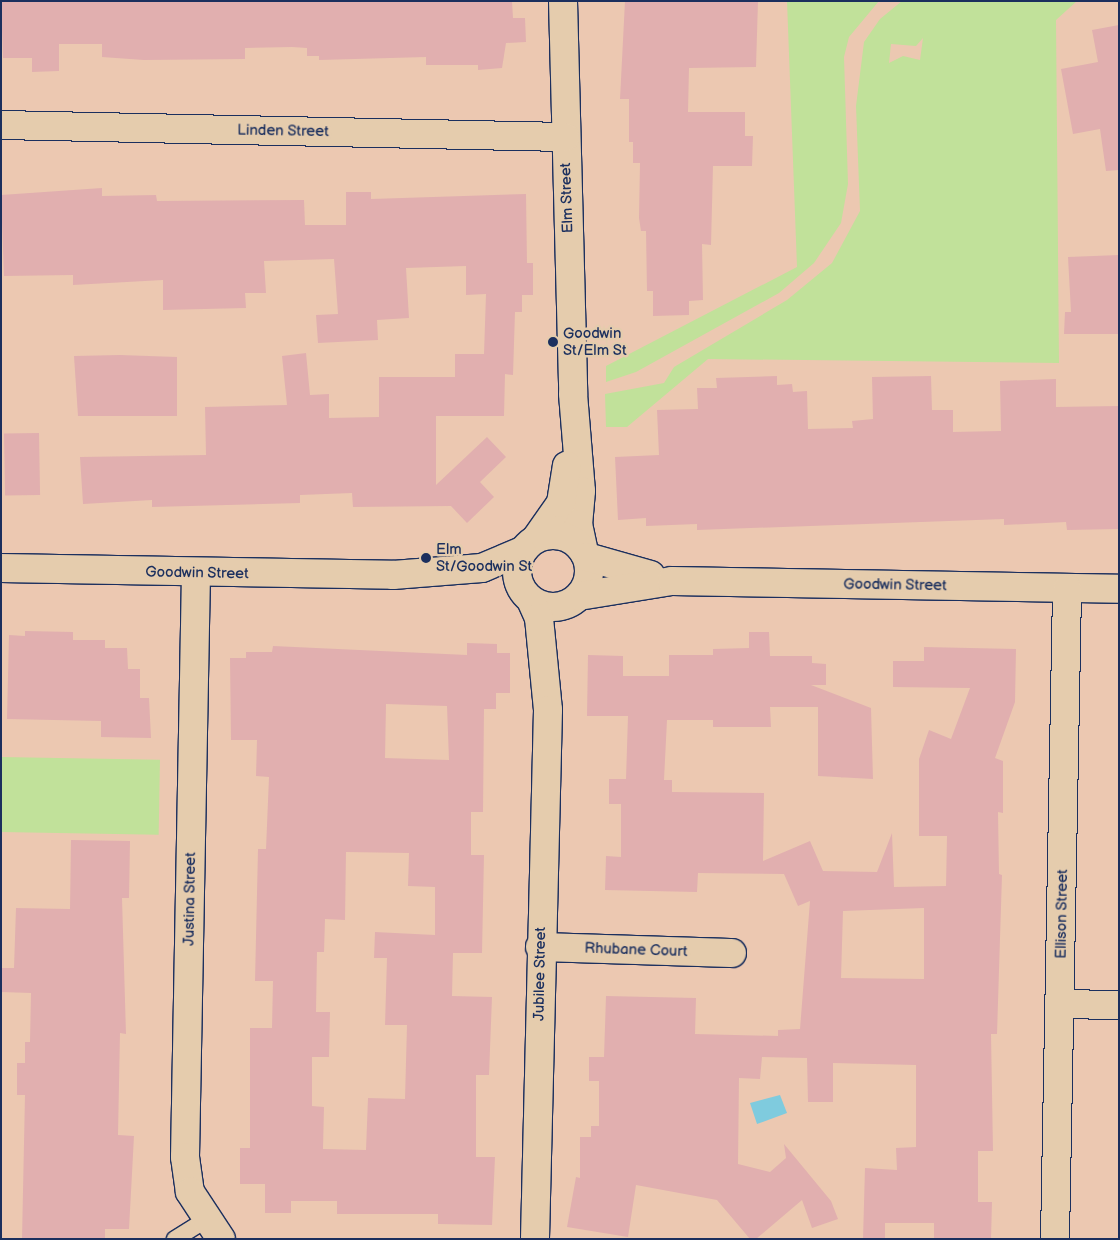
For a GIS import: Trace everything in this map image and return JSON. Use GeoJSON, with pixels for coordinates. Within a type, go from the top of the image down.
{"type":"FeatureCollection","features":[{"type":"Feature","properties":{"kind":"street","name":"Elm Street"},"geometry":{"type":"LineString","coordinates":[[563,1],[573,394],[581,491],[578,524],[585,554]]}},
{"type":"Feature","properties":{"kind":"street","name":"Linden Street"},"geometry":{"type":"LineString","coordinates":[[1,125],[565,137]]}},
{"type":"Feature","properties":{"kind":"street","name":"Elm Street"},"geometry":{"type":"LineString","coordinates":[[530,544],[552,522],[565,490],[573,394]]}},
{"type":"Feature","properties":{"kind":"street"},"geometry":{"type":"LineString","coordinates":[[568,537],[585,554],[589,579],[577,598],[551,608],[526,594],[516,568],[530,544],[568,537]]}},
{"type":"Feature","properties":{"kind":"street","name":"Goodwin Street"},"geometry":{"type":"LineString","coordinates":[[1,568],[196,573],[393,575],[482,568],[530,544]]}},
{"type":"Feature","properties":{"kind":"street","name":"Goodwin Street"},"geometry":{"type":"LineString","coordinates":[[585,554],[672,581]]}},
{"type":"Feature","properties":{"kind":"street","name":"Justina Street"},"geometry":{"type":"LineString","coordinates":[[196,573],[185,1157],[190,1192],[213,1229]]}},
{"type":"Feature","properties":{"kind":"street","name":"Goodwin Street"},"geometry":{"type":"LineString","coordinates":[[393,575],[526,594]]}},
{"type":"Feature","properties":{"kind":"street","name":"Goodwin Street"},"geometry":{"type":"LineString","coordinates":[[577,598],[672,581],[1119,589]]}},
{"type":"Feature","properties":{"kind":"street","name":"Ellison Street"},"geometry":{"type":"LineString","coordinates":[[1055,1239],[1068,588]]}},
{"type":"Feature","properties":{"kind":"street","name":"Jubilee Street"},"geometry":{"type":"LineString","coordinates":[[526,594],[538,618],[548,710]]}},
{"type":"Feature","properties":{"kind":"street","name":"Jubilee Street"},"geometry":{"type":"LineString","coordinates":[[535,1239],[540,947],[548,710],[559,628],[577,598]]}},
{"type":"Feature","properties":{"kind":"street","name":"Rhubane Court"},"geometry":{"type":"LineString","coordinates":[[540,947],[732,953]]}},
{"type":"Feature","properties":{"kind":"street"},"geometry":{"type":"LineString","coordinates":[[1060,1004],[1119,1005]]}},
{"type":"Feature","properties":{"kind":"lane"},"geometry":{"type":"LineString","coordinates":[[174,1239],[213,1229]]}},
{"type":"Feature","properties":{"kind":"green space"},"geometry":{"type":"Polygon","coordinates":[[[787,1],[879,1],[849,37],[844,57],[848,184],[841,223],[814,263],[779,293],[636,372],[606,382],[606,366],[797,267],[787,1]]]}},
{"type":"Feature","properties":{"kind":"green space"},"geometry":{"type":"Polygon","coordinates":[[[902,1],[1077,1],[1056,20],[1059,363],[708,359],[627,427],[606,427],[605,394],[664,383],[674,367],[787,300],[832,263],[860,211],[856,106],[864,42],[880,19],[902,1]],[[923,38],[916,46],[891,44],[889,63],[903,56],[920,60],[923,38]]]}},
{"type":"Feature","properties":{"kind":"green space"},"geometry":{"type":"Polygon","coordinates":[[[1,757],[160,760],[159,835],[1,832],[1,757]]]}},
{"type":"Feature","properties":{"kind":"water"},"geometry":{"type":"Polygon","coordinates":[[[780,1095],[787,1113],[757,1124],[750,1103],[780,1095]]]}},
{"type":"Feature","properties":{"kind":"building"},"geometry":{"type":"Polygon","coordinates":[[[1,1],[512,1],[513,18],[525,18],[526,42],[506,43],[502,68],[478,70],[478,65],[426,65],[426,57],[319,60],[319,56],[307,56],[307,48],[292,47],[245,48],[245,59],[144,60],[102,57],[102,44],[59,44],[59,71],[32,72],[32,58],[3,58],[1,1]]]}},
{"type":"Feature","properties":{"kind":"building"},"geometry":{"type":"Polygon","coordinates":[[[625,1],[758,1],[756,67],[689,68],[688,112],[745,112],[745,136],[753,136],[752,166],[713,166],[711,245],[702,244],[703,300],[689,301],[689,315],[653,316],[653,291],[647,291],[646,231],[641,231],[639,218],[640,163],[633,163],[633,142],[629,142],[629,99],[620,99],[625,1]]]}},
{"type":"Feature","properties":{"kind":"building"},"geometry":{"type":"Polygon","coordinates":[[[1119,25],[1119,170],[1106,171],[1100,129],[1073,134],[1061,69],[1098,62],[1092,30],[1119,25]]]}},
{"type":"Feature","properties":{"kind":"building"},"geometry":{"type":"Polygon","coordinates":[[[102,188],[102,196],[156,195],[157,201],[304,200],[305,225],[346,225],[346,192],[371,192],[371,199],[526,194],[527,263],[533,263],[533,295],[522,295],[522,312],[515,312],[513,375],[505,374],[504,416],[436,416],[436,485],[487,437],[506,457],[480,482],[494,497],[467,523],[451,506],[353,507],[352,493],[300,495],[300,503],[152,507],[152,500],[83,504],[80,457],[206,455],[205,407],[287,405],[282,356],[306,353],[310,395],[329,394],[329,418],[379,417],[379,377],[455,377],[455,354],[484,354],[486,294],[466,295],[466,266],[406,268],[409,318],[377,320],[378,340],[318,343],[316,315],[338,314],[334,259],[264,261],[266,293],[245,293],[246,308],[163,310],[163,280],[73,285],[73,275],[4,276],[1,195],[102,188]]]}},
{"type":"Feature","properties":{"kind":"building"},"geometry":{"type":"Polygon","coordinates":[[[1119,255],[1119,334],[1064,334],[1065,312],[1071,312],[1068,257],[1119,255]]]}},
{"type":"Feature","properties":{"kind":"building"},"geometry":{"type":"Polygon","coordinates":[[[74,356],[177,357],[177,416],[78,416],[74,356]]]}},
{"type":"Feature","properties":{"kind":"building"},"geometry":{"type":"Polygon","coordinates":[[[777,376],[777,385],[792,384],[793,392],[807,391],[808,429],[853,428],[852,421],[873,419],[872,377],[931,376],[932,410],[953,410],[953,432],[1001,431],[1000,381],[1056,379],[1056,407],[1118,406],[1119,529],[1067,530],[1066,522],[1004,525],[1004,519],[697,530],[697,524],[646,526],[646,518],[618,520],[615,457],[659,455],[657,410],[698,409],[697,388],[717,388],[716,378],[777,376]]]}},
{"type":"Feature","properties":{"kind":"building"},"geometry":{"type":"Polygon","coordinates":[[[39,433],[40,495],[5,496],[4,434],[39,433]]]}},
{"type":"Feature","properties":{"kind":"building"},"geometry":{"type":"Polygon","coordinates":[[[25,631],[73,632],[73,640],[105,640],[105,648],[127,648],[128,669],[140,669],[140,698],[149,698],[151,738],[101,737],[101,721],[7,719],[9,635],[25,636],[25,631]]]}},
{"type":"Feature","properties":{"kind":"building"},"geometry":{"type":"Polygon","coordinates":[[[749,632],[769,632],[770,656],[812,656],[812,663],[826,664],[826,685],[811,685],[871,708],[873,779],[818,776],[818,707],[770,707],[771,727],[713,727],[713,720],[667,720],[664,780],[672,780],[672,792],[764,793],[763,861],[810,841],[823,871],[877,872],[892,833],[894,887],[946,886],[947,836],[919,836],[919,759],[929,730],[951,739],[970,688],[893,687],[893,661],[924,661],[924,647],[1016,649],[1015,702],[995,758],[1003,761],[1003,813],[998,812],[999,874],[1002,875],[997,1034],[991,1034],[993,1151],[978,1151],[978,1202],[992,1202],[991,1239],[934,1239],[934,1223],[885,1223],[885,1239],[863,1239],[865,1168],[897,1170],[896,1148],[916,1147],[916,1065],[833,1063],[833,1102],[808,1102],[807,1058],[762,1057],[760,1079],[739,1078],[738,1164],[770,1172],[786,1158],[784,1144],[831,1201],[838,1219],[812,1228],[802,1200],[756,1239],[750,1239],[717,1200],[636,1185],[628,1237],[567,1227],[576,1177],[580,1178],[580,1137],[591,1137],[591,1126],[599,1126],[599,1081],[589,1081],[589,1057],[604,1057],[606,996],[696,998],[695,1034],[778,1036],[778,1030],[800,1029],[810,901],[798,906],[784,874],[698,873],[697,892],[605,890],[606,856],[621,857],[621,804],[609,804],[609,779],[626,779],[628,716],[587,716],[588,655],[623,656],[623,676],[669,676],[669,655],[713,655],[713,649],[749,648],[749,632]],[[924,908],[843,911],[841,978],[924,979],[924,908]]]}},
{"type":"Feature","properties":{"kind":"building"},"geometry":{"type":"Polygon","coordinates":[[[467,643],[497,644],[497,653],[510,653],[510,693],[496,693],[496,709],[484,709],[483,812],[471,812],[471,855],[484,855],[482,953],[453,953],[452,996],[492,997],[489,1075],[476,1075],[476,1157],[495,1157],[492,1225],[438,1224],[438,1214],[337,1214],[337,1201],[291,1201],[291,1213],[265,1213],[265,1184],[240,1184],[240,1148],[250,1148],[250,1028],[272,1028],[273,981],[255,981],[258,849],[266,849],[269,777],[256,776],[257,740],[231,740],[230,658],[246,658],[246,652],[272,652],[273,646],[467,655],[467,643]],[[386,704],[385,758],[449,760],[447,706],[386,704]],[[346,852],[345,920],[325,919],[324,952],[317,952],[316,1012],[330,1012],[329,1057],[312,1057],[312,1106],[324,1107],[323,1149],[366,1150],[368,1098],[405,1099],[407,1025],[385,1025],[387,958],[374,958],[375,932],[435,935],[435,887],[408,886],[409,853],[346,852]]]}},
{"type":"Feature","properties":{"kind":"building"},"geometry":{"type":"Polygon","coordinates":[[[71,840],[130,841],[129,898],[122,898],[126,1034],[120,1033],[118,1135],[134,1136],[129,1229],[105,1229],[105,1239],[22,1239],[25,1095],[17,1095],[17,1063],[25,1063],[25,1042],[30,1042],[31,993],[1,992],[1,968],[14,968],[16,908],[70,909],[71,840]]]}},
{"type":"Feature","properties":{"kind":"place","name":"Goodwin St/Elm St"},"geometry":{"type":"Point","coordinates":[553,342]}},
{"type":"Feature","properties":{"kind":"place","name":"Elm St/Goodwin St"},"geometry":{"type":"Point","coordinates":[426,558]}}]}
